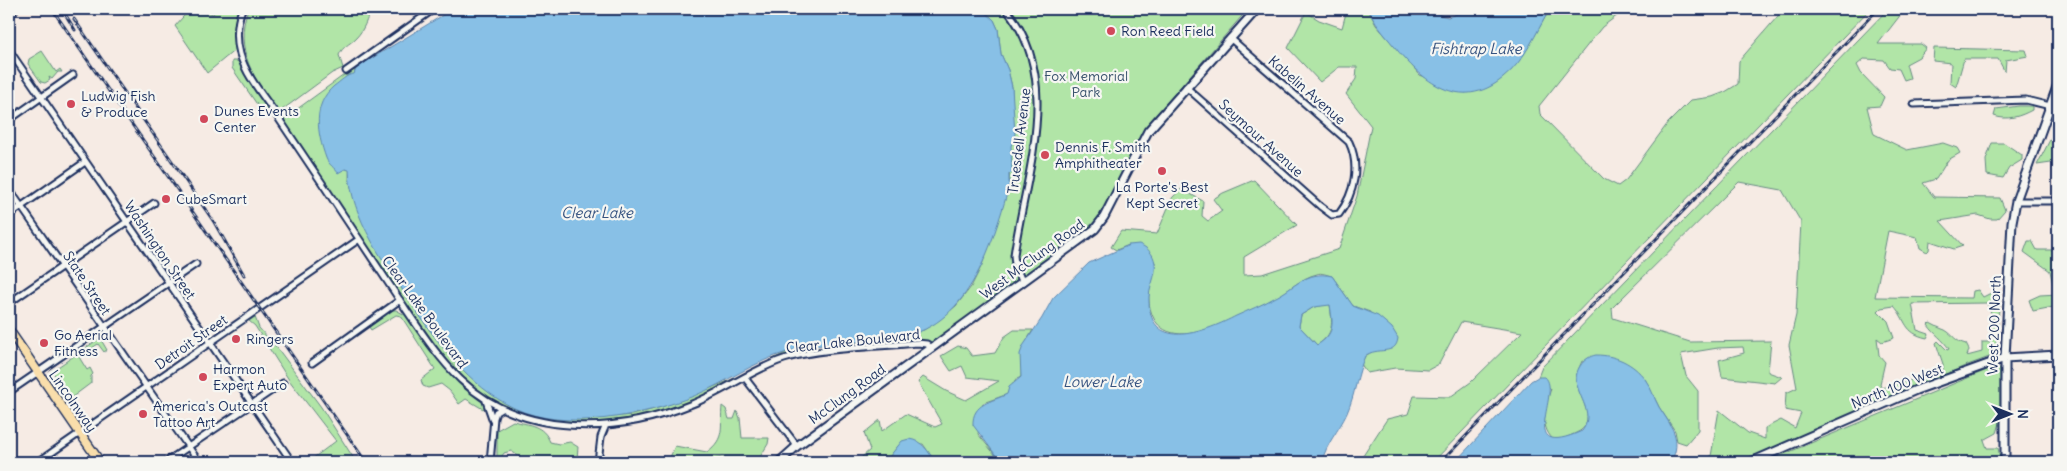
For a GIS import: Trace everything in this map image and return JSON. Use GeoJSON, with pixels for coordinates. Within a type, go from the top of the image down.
{"type":"FeatureCollection","features":[{"type":"Feature","properties":{"kind":"main road"},"geometry":{"type":"LineString","coordinates":[[9,15],[14,9]]}},
{"type":"Feature","properties":{"kind":"main road","name":"Lincolnway"},"geometry":{"type":"LineString","coordinates":[[9,330],[100,462]]}},
{"type":"Feature","properties":{"kind":"street","name":"Clear Lake Boulevard"},"geometry":{"type":"LineString","coordinates":[[242,9],[238,39],[244,67],[349,223],[358,240],[449,368],[486,401],[501,409],[546,423],[606,425],[674,411],[781,360],[803,355],[918,343],[925,343],[931,348]]}},
{"type":"Feature","properties":{"kind":"street"},"geometry":{"type":"LineString","coordinates":[[346,71],[434,9]]}},
{"type":"Feature","properties":{"kind":"street","name":"Truesdell Avenue"},"geometry":{"type":"LineString","coordinates":[[1006,9],[1016,22],[1030,47],[1037,83],[1033,142],[1014,256],[1015,266],[1022,281]]}},
{"type":"Feature","properties":{"kind":"street","name":"West McClung Road"},"geometry":{"type":"LineString","coordinates":[[931,348],[1095,229],[1104,217],[1146,134],[1257,9]]}},
{"type":"Feature","properties":{"kind":"street","name":"Kabelin Avenue"},"geometry":{"type":"LineString","coordinates":[[1230,38],[1349,142],[1354,153],[1355,166],[1350,192],[1339,214],[1332,215],[1320,206]]}},
{"type":"Feature","properties":{"kind":"street","name":"Washington Street"},"geometry":{"type":"LineString","coordinates":[[9,50],[168,283],[295,461]]}},
{"type":"Feature","properties":{"kind":"street"},"geometry":{"type":"LineString","coordinates":[[9,120],[73,75]]}},
{"type":"Feature","properties":{"kind":"street","name":"West 200 North"},"geometry":{"type":"LineString","coordinates":[[2005,462],[2005,358],[2010,249],[2016,201],[2058,84]]}},
{"type":"Feature","properties":{"kind":"street","name":"Seymour Avenue"},"geometry":{"type":"LineString","coordinates":[[1186,87],[1320,206]]}},
{"type":"Feature","properties":{"kind":"street"},"geometry":{"type":"LineString","coordinates":[[1914,104],[2026,100],[2050,106]]}},
{"type":"Feature","properties":{"kind":"street"},"geometry":{"type":"LineString","coordinates":[[9,215],[85,162]]}},
{"type":"Feature","properties":{"kind":"street","name":"State Street"},"geometry":{"type":"LineString","coordinates":[[9,189],[199,462]]}},
{"type":"Feature","properties":{"kind":"street"},"geometry":{"type":"LineString","coordinates":[[2016,201],[2058,201]]}},
{"type":"Feature","properties":{"kind":"street"},"geometry":{"type":"LineString","coordinates":[[9,303],[154,203]]}},
{"type":"Feature","properties":{"kind":"street","name":"Detroit Street"},"geometry":{"type":"LineString","coordinates":[[38,462],[358,240]]}},
{"type":"Feature","properties":{"kind":"street"},"geometry":{"type":"LineString","coordinates":[[9,392],[196,264]]}},
{"type":"Feature","properties":{"kind":"street"},"geometry":{"type":"LineString","coordinates":[[312,363],[400,300]]}},
{"type":"Feature","properties":{"kind":"street","name":"McClung Road"},"geometry":{"type":"LineString","coordinates":[[779,462],[797,446],[931,348]]}},
{"type":"Feature","properties":{"kind":"street","name":"North 100 West"},"geometry":{"type":"LineString","coordinates":[[1751,462],[1916,390],[2005,358],[2058,355]]}},
{"type":"Feature","properties":{"kind":"street"},"geometry":{"type":"LineString","coordinates":[[745,378],[797,446]]}},
{"type":"Feature","properties":{"kind":"street"},"geometry":{"type":"LineString","coordinates":[[166,462],[283,383]]}},
{"type":"Feature","properties":{"kind":"street"},"geometry":{"type":"LineString","coordinates":[[486,401],[493,424]]}},
{"type":"Feature","properties":{"kind":"street"},"geometry":{"type":"LineString","coordinates":[[490,462],[493,424],[496,412],[501,409]]}},
{"type":"Feature","properties":{"kind":"street"},"geometry":{"type":"LineString","coordinates":[[598,462],[601,436],[606,425]]}},
{"type":"Feature","properties":{"kind":"street"},"geometry":{"type":"LineString","coordinates":[[596,426],[601,436]]}},
{"type":"Feature","properties":{"kind":"green space"},"geometry":{"type":"Polygon","coordinates":[[[190,9],[199,9],[213,14],[218,9],[238,9],[234,36],[236,49],[207,73],[175,26],[190,9]]]}},
{"type":"Feature","properties":{"kind":"green space"},"geometry":{"type":"Polygon","coordinates":[[[248,9],[371,9],[361,32],[339,55],[343,68],[332,73],[278,113],[254,76],[245,51],[243,38],[244,24],[248,9]]]}},
{"type":"Feature","properties":{"kind":"green space","name":"Fox Memorial Park"},"geometry":{"type":"Polygon","coordinates":[[[982,9],[1248,9],[1150,122],[1100,215],[1090,226],[932,344],[926,341],[791,356],[698,400],[641,418],[594,424],[567,424],[522,415],[483,396],[447,362],[419,325],[282,120],[355,67],[349,180],[355,200],[363,221],[388,268],[428,328],[446,351],[489,392],[514,407],[532,414],[556,418],[601,418],[632,415],[662,407],[728,381],[787,352],[856,343],[924,330],[956,306],[971,287],[982,265],[1009,187],[1012,87],[1008,70],[1001,54],[998,29],[994,20],[982,9]]]}},
{"type":"Feature","properties":{"kind":"green space"},"geometry":{"type":"Polygon","coordinates":[[[1347,9],[1368,9],[1376,25],[1420,75],[1465,93],[1491,86],[1523,56],[1550,9],[1626,9],[1602,27],[1539,106],[1540,114],[1604,179],[1618,186],[1626,180],[1668,123],[1691,100],[1712,97],[1738,84],[1739,61],[1784,9],[1870,9],[1433,462],[1359,462],[1387,419],[1408,414],[1414,396],[1450,397],[1471,382],[1522,332],[1461,322],[1439,364],[1428,370],[1395,368],[1367,373],[1361,364],[1365,356],[1373,351],[1370,312],[1353,306],[1332,276],[1320,273],[1311,276],[1274,299],[1223,324],[1203,331],[1185,334],[1168,331],[1156,322],[1149,303],[1155,262],[1129,245],[1116,250],[1111,247],[1121,231],[1157,234],[1172,198],[1181,189],[1203,201],[1202,216],[1208,221],[1222,211],[1213,199],[1254,180],[1297,225],[1244,257],[1244,275],[1262,274],[1339,249],[1357,196],[1371,126],[1346,94],[1356,79],[1357,67],[1339,67],[1320,82],[1288,48],[1306,12],[1319,20],[1342,28],[1347,9]]]}},
{"type":"Feature","properties":{"kind":"green space"},"geometry":{"type":"Polygon","coordinates":[[[1888,9],[1896,9],[1902,13],[1878,44],[1921,44],[1926,48],[1919,57],[1906,64],[1910,78],[1904,80],[1899,69],[1890,68],[1884,60],[1864,59],[1857,65],[1861,73],[1884,97],[1880,106],[1867,107],[1874,134],[1907,150],[1943,143],[1957,148],[1960,153],[1948,160],[1936,179],[1923,183],[1934,197],[2000,198],[2005,210],[1997,219],[1978,215],[1940,221],[1963,246],[1954,249],[1930,241],[1927,252],[1920,248],[1917,237],[1888,231],[1875,297],[1972,298],[1973,291],[1978,290],[1983,297],[1993,292],[2000,295],[1996,348],[1992,356],[1743,462],[1710,462],[1719,410],[1748,433],[1765,439],[1765,428],[1781,420],[1795,428],[1801,413],[1785,410],[1786,393],[1797,388],[1789,345],[1796,315],[1801,222],[1782,190],[1739,182],[1612,308],[1613,318],[1690,342],[1771,341],[1768,372],[1782,377],[1775,383],[1722,377],[1719,360],[1744,353],[1743,347],[1718,348],[1681,354],[1686,376],[1698,391],[1698,430],[1686,444],[1677,441],[1675,431],[1659,407],[1645,379],[1582,361],[1577,381],[1587,411],[1586,424],[1583,429],[1576,433],[1564,438],[1553,439],[1546,428],[1544,415],[1551,389],[1538,377],[1542,367],[1888,9]],[[1987,303],[1912,304],[1917,330],[1929,334],[1927,338],[1919,336],[1909,329],[1894,306],[1881,308],[1878,311],[1888,321],[1894,338],[1882,342],[1877,338],[1879,355],[1885,362],[1880,384],[1881,388],[1912,380],[1936,369],[1938,372],[1943,373],[1943,364],[1936,343],[1938,341],[1947,350],[1949,349],[1928,325],[1930,323],[1945,330],[1966,344],[1969,350],[1967,356],[1982,352],[1982,342],[1990,342],[1993,318],[1987,303]]]}},
{"type":"Feature","properties":{"kind":"green space"},"geometry":{"type":"Polygon","coordinates":[[[1934,48],[2026,50],[2028,56],[2006,60],[2005,72],[1998,59],[1964,59],[1956,87],[1950,83],[1951,63],[1933,61],[1934,48]]]}},
{"type":"Feature","properties":{"kind":"green space"},"geometry":{"type":"Polygon","coordinates":[[[42,51],[56,72],[60,69],[62,72],[58,72],[52,79],[49,77],[50,80],[45,83],[41,82],[28,64],[29,59],[42,51]]]}},
{"type":"Feature","properties":{"kind":"green space"},"geometry":{"type":"Polygon","coordinates":[[[232,61],[237,61],[240,64],[269,111],[269,116],[265,116],[232,68],[232,61]]]}},
{"type":"Feature","properties":{"kind":"green space"},"geometry":{"type":"Polygon","coordinates":[[[2032,106],[2032,110],[2014,117],[1994,116],[1996,109],[2032,106]]]}},
{"type":"Feature","properties":{"kind":"green space"},"geometry":{"type":"Polygon","coordinates":[[[2053,134],[2058,139],[2058,162],[2037,165],[2053,134]]]}},
{"type":"Feature","properties":{"kind":"green space"},"geometry":{"type":"Polygon","coordinates":[[[1992,143],[2004,143],[2022,155],[2022,160],[2009,168],[2003,178],[1987,175],[1986,160],[1992,143]]]}},
{"type":"Feature","properties":{"kind":"green space"},"geometry":{"type":"Polygon","coordinates":[[[2028,241],[2032,241],[2037,250],[2058,250],[2058,286],[2053,284],[2050,271],[2024,252],[2028,241]]]}},
{"type":"Feature","properties":{"kind":"green space"},"geometry":{"type":"Polygon","coordinates":[[[2058,294],[2058,306],[2033,311],[2029,300],[2040,295],[2058,294]]]}},
{"type":"Feature","properties":{"kind":"green space"},"geometry":{"type":"Polygon","coordinates":[[[1330,304],[1330,332],[1317,345],[1299,326],[1301,315],[1314,307],[1330,304]]]}},
{"type":"Feature","properties":{"kind":"green space"},"geometry":{"type":"Polygon","coordinates":[[[392,310],[405,315],[460,382],[484,404],[485,407],[483,409],[466,399],[459,404],[450,391],[441,384],[428,388],[423,386],[421,380],[435,369],[401,316],[396,315],[371,330],[369,327],[392,310]]]}},
{"type":"Feature","properties":{"kind":"green space"},"geometry":{"type":"Polygon","coordinates":[[[255,317],[259,328],[278,349],[321,407],[356,462],[308,462],[336,441],[289,380],[255,326],[249,321],[255,317]]]}},
{"type":"Feature","properties":{"kind":"green space"},"geometry":{"type":"Polygon","coordinates":[[[1014,330],[1033,330],[1024,348],[1021,377],[1015,380],[1008,394],[983,403],[978,434],[1001,462],[935,462],[923,444],[898,446],[886,462],[856,462],[870,450],[864,433],[880,420],[882,431],[906,414],[935,427],[942,424],[918,382],[923,377],[966,400],[999,381],[967,377],[962,366],[951,371],[941,356],[958,346],[966,348],[972,356],[995,353],[1004,337],[1014,330]]]}},
{"type":"Feature","properties":{"kind":"green space"},"geometry":{"type":"Polygon","coordinates":[[[100,338],[107,350],[104,352],[98,344],[79,357],[87,370],[90,368],[93,374],[91,376],[91,383],[71,398],[52,371],[100,338]]]}},
{"type":"Feature","properties":{"kind":"green space"},"geometry":{"type":"Polygon","coordinates":[[[1994,367],[2000,369],[2000,423],[1997,433],[1984,440],[1987,448],[1998,448],[2001,462],[1765,462],[1994,367]]]}},
{"type":"Feature","properties":{"kind":"green space"},"geometry":{"type":"Polygon","coordinates":[[[722,406],[726,409],[729,419],[734,419],[737,411],[740,418],[742,438],[769,438],[768,444],[757,462],[742,462],[722,457],[698,462],[668,462],[675,446],[707,452],[713,447],[720,437],[722,406]]]}},
{"type":"Feature","properties":{"kind":"green space"},"geometry":{"type":"Polygon","coordinates":[[[513,421],[540,429],[550,442],[559,444],[570,442],[578,447],[577,459],[572,462],[546,460],[544,462],[527,462],[511,451],[504,453],[500,459],[497,458],[497,430],[513,421]]]}},
{"type":"Feature","properties":{"kind":"water","name":"Clear Lake"},"geometry":{"type":"Polygon","coordinates":[[[453,9],[982,9],[994,20],[998,29],[1001,54],[1008,70],[1012,87],[1015,134],[1011,146],[1012,173],[1009,174],[1009,187],[994,235],[973,282],[958,302],[941,319],[920,331],[895,338],[827,344],[787,352],[752,366],[694,396],[652,410],[628,415],[580,420],[556,419],[534,415],[514,408],[498,399],[469,376],[421,318],[362,223],[351,188],[349,170],[345,169],[338,173],[327,160],[320,139],[319,111],[322,102],[334,86],[351,74],[354,74],[356,69],[364,63],[453,9]]]}},
{"type":"Feature","properties":{"kind":"water","name":"Fishtrap Lake"},"geometry":{"type":"Polygon","coordinates":[[[1368,9],[1435,9],[1440,15],[1448,17],[1460,13],[1463,9],[1550,9],[1530,46],[1511,71],[1487,88],[1472,93],[1457,92],[1429,81],[1405,59],[1383,33],[1368,9]]]}},
{"type":"Feature","properties":{"kind":"water","name":"Lower Lake"},"geometry":{"type":"Polygon","coordinates":[[[1139,244],[1153,256],[1155,273],[1149,296],[1152,318],[1159,328],[1170,333],[1197,332],[1225,322],[1265,303],[1301,281],[1323,275],[1332,276],[1353,306],[1378,316],[1392,328],[1398,338],[1394,347],[1365,356],[1347,413],[1326,449],[1322,462],[1001,462],[973,425],[976,412],[984,404],[1007,394],[1009,387],[1021,377],[1020,354],[1023,346],[1053,298],[1089,263],[1129,245],[1139,244]],[[1330,305],[1314,307],[1301,315],[1299,326],[1317,345],[1330,333],[1332,323],[1330,305]]]}},
{"type":"Feature","properties":{"kind":"water"},"geometry":{"type":"Polygon","coordinates":[[[1596,355],[1617,358],[1635,368],[1645,379],[1674,433],[1676,446],[1671,462],[1455,462],[1531,381],[1538,377],[1545,377],[1549,385],[1545,431],[1550,437],[1562,438],[1582,431],[1587,414],[1577,385],[1576,375],[1583,362],[1596,355]]]}},
{"type":"Feature","properties":{"kind":"water"},"geometry":{"type":"Polygon","coordinates":[[[909,439],[922,444],[935,462],[885,462],[902,441],[909,439]]]}},
{"type":"Feature","properties":{"kind":"railway"},"geometry":{"type":"LineString","coordinates":[[52,9],[366,462]]}},
{"type":"Feature","properties":{"kind":"railway"},"geometry":{"type":"LineString","coordinates":[[62,9],[75,30]]}},
{"type":"Feature","properties":{"kind":"railway"},"geometry":{"type":"LineString","coordinates":[[1441,462],[1878,9]]}},
{"type":"Feature","properties":{"kind":"railway"},"geometry":{"type":"LineString","coordinates":[[74,19],[214,222],[244,275]]}},
{"type":"Feature","properties":{"kind":"place","name":"Ron Reed Field"},"geometry":{"type":"Point","coordinates":[1111,31]}},
{"type":"Feature","properties":{"kind":"place","name":"Ludwig Fish & Produce"},"geometry":{"type":"Point","coordinates":[71,104]}},
{"type":"Feature","properties":{"kind":"place","name":"Dunes Events Center"},"geometry":{"type":"Point","coordinates":[204,119]}},
{"type":"Feature","properties":{"kind":"place","name":"Dennis F. Smith Amphitheater"},"geometry":{"type":"Point","coordinates":[1045,155]}},
{"type":"Feature","properties":{"kind":"place","name":"La Porte's Best Kept Secret"},"geometry":{"type":"Point","coordinates":[1162,171]}},
{"type":"Feature","properties":{"kind":"place","name":"CubeSmart"},"geometry":{"type":"Point","coordinates":[166,199]}},
{"type":"Feature","properties":{"kind":"place","name":"Ringers"},"geometry":{"type":"Point","coordinates":[236,339]}},
{"type":"Feature","properties":{"kind":"place","name":"Go Aerial Fitness"},"geometry":{"type":"Point","coordinates":[44,343]}},
{"type":"Feature","properties":{"kind":"place","name":"Harmon Expert Auto"},"geometry":{"type":"Point","coordinates":[203,377]}},
{"type":"Feature","properties":{"kind":"place","name":"America's Outcast Tattoo Art"},"geometry":{"type":"Point","coordinates":[143,414]}}]}
